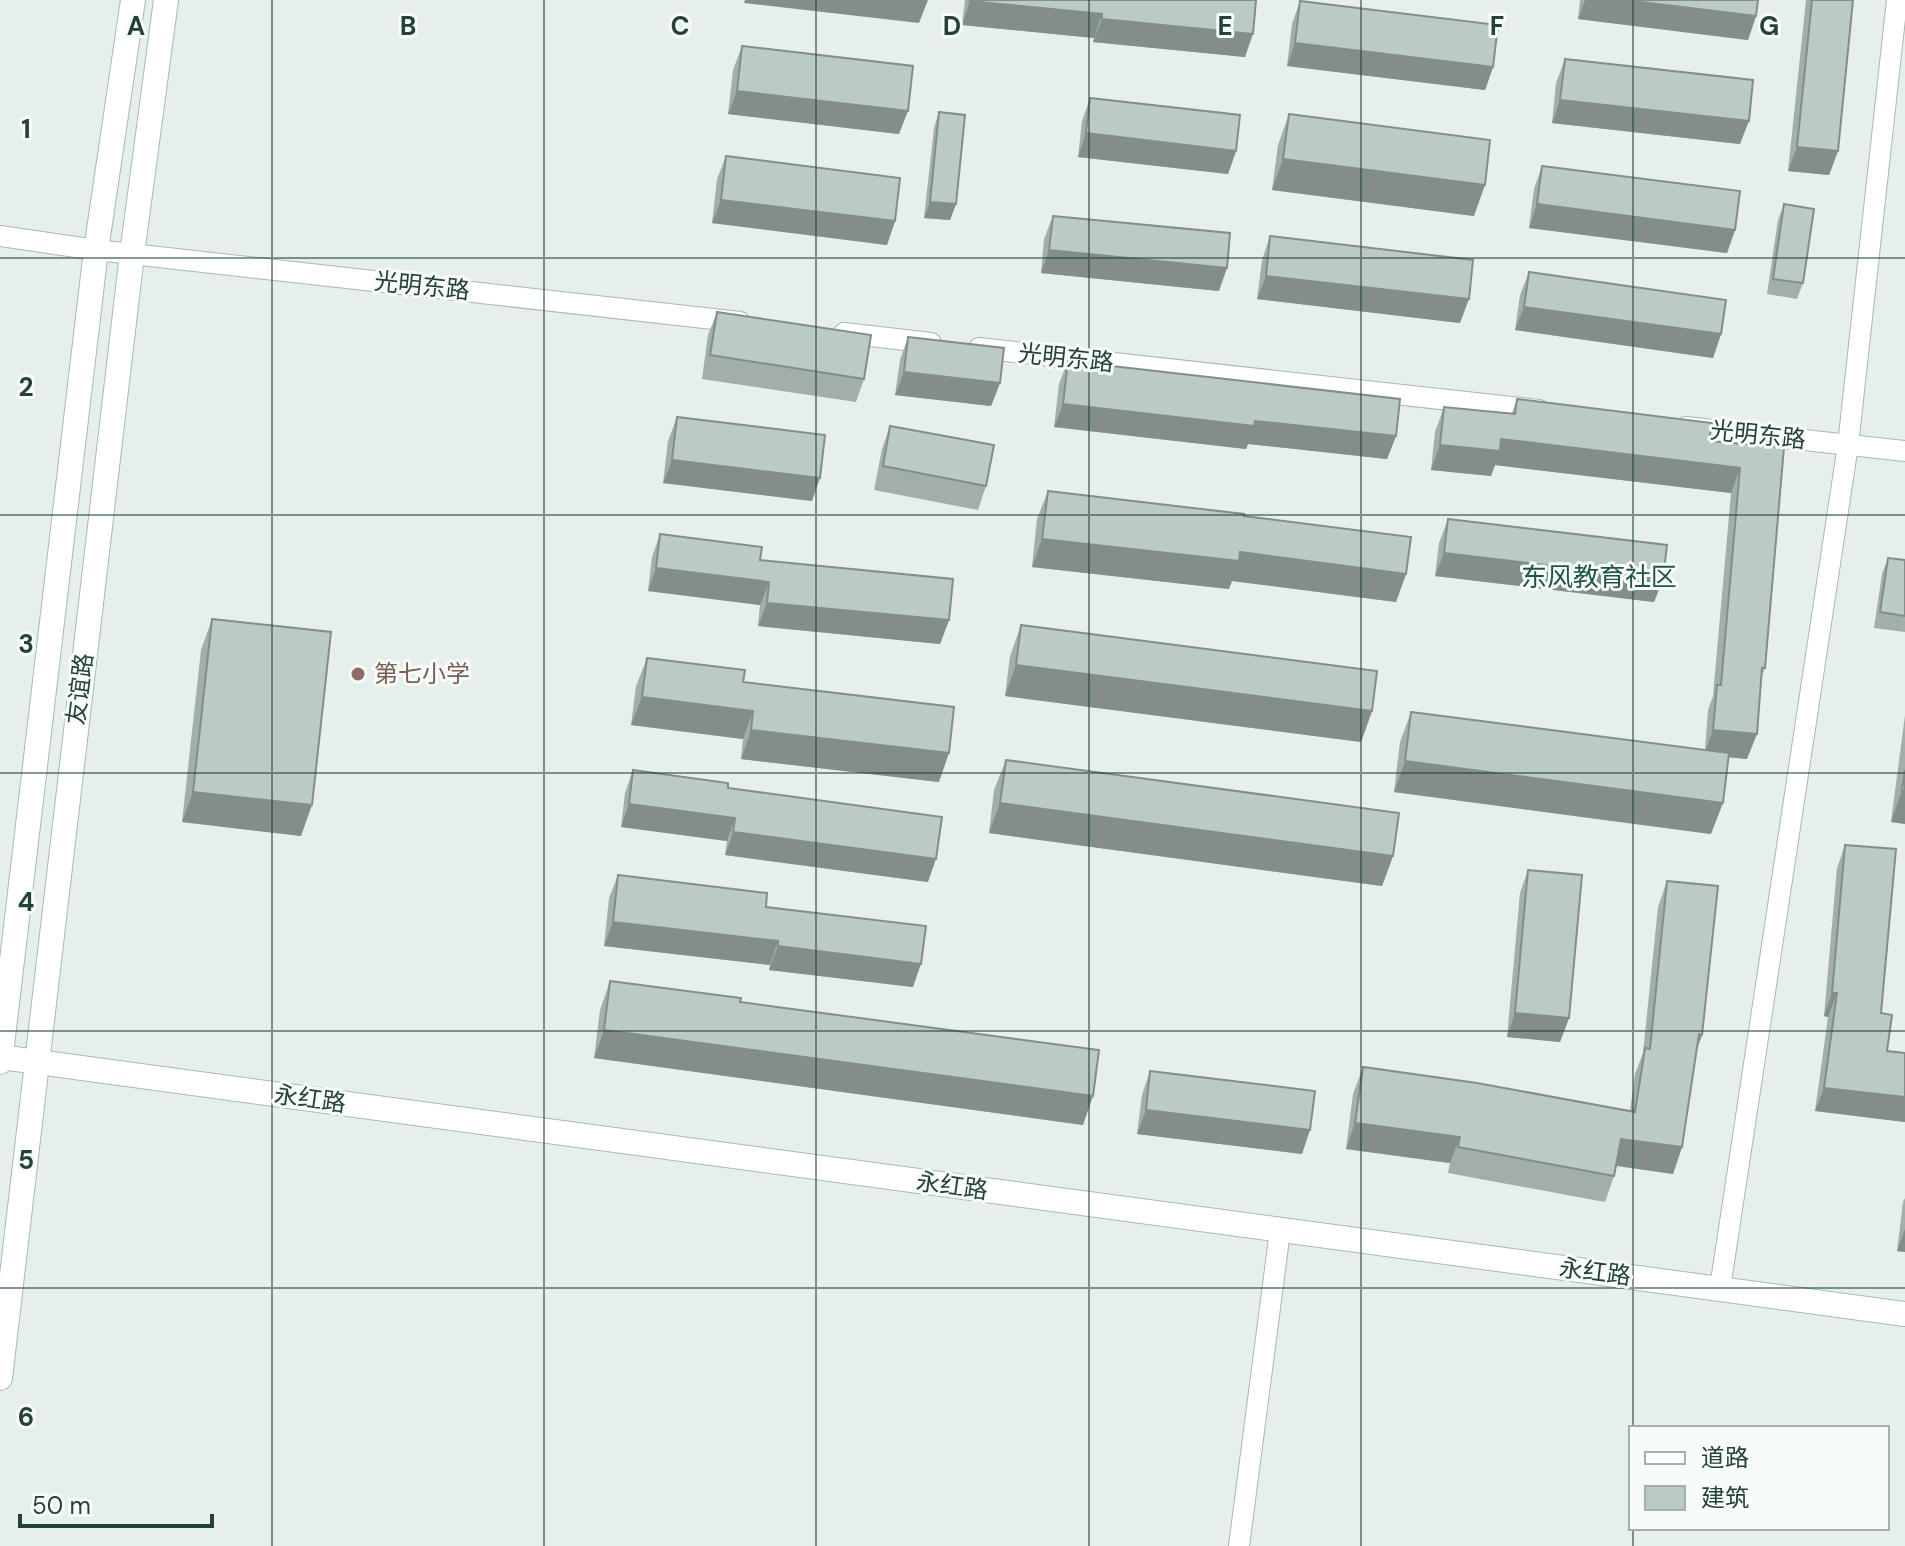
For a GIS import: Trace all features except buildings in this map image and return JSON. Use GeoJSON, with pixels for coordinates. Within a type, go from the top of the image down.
{"type":"FeatureCollection","features":[{"type":"Feature","properties":{"kind":"main road","name":"友谊路"},"geometry":{"type":"LineString","coordinates":[[0,1059],[96,250],[133,0]]}},
{"type":"Feature","properties":{"kind":"main road","name":"友谊路"},"geometry":{"type":"LineString","coordinates":[[0,1378],[132,254],[166,0]]}},
{"type":"Feature","properties":{"kind":"main road","name":"永红路"},"geometry":{"type":"LineString","coordinates":[[0,1059],[1905,1314]]}},
{"type":"Feature","properties":{"kind":"street"},"geometry":{"type":"LineString","coordinates":[[1720,1288],[1848,445],[1897,0]]}},
{"type":"Feature","properties":{"kind":"street","name":"光明东路"},"geometry":{"type":"LineString","coordinates":[[0,236],[96,250],[767,325]]}},
{"type":"Feature","properties":{"kind":"street","name":"光明东路"},"geometry":{"type":"LineString","coordinates":[[831,332],[1562,413]]}},
{"type":"Feature","properties":{"kind":"street","name":"光明东路"},"geometry":{"type":"LineString","coordinates":[[1673,425],[1905,451]]}},
{"type":"Feature","properties":{"kind":"street"},"geometry":{"type":"LineString","coordinates":[[1239,1546],[1280,1231]]}},
{"type":"Feature","properties":{"kind":"place","name":"第七小学"},"geometry":{"type":"Point","coordinates":[358,674]}},
{"type":"Feature","properties":{"kind":"district","name":"东风教育社区"},"geometry":{"type":"Point","coordinates":[1599,577]}}]}
